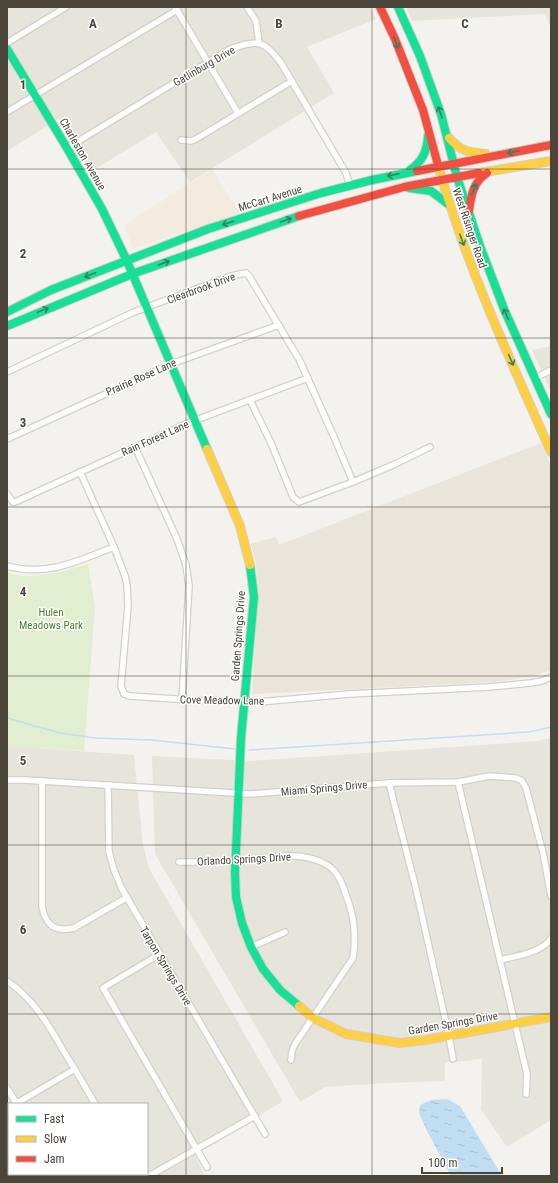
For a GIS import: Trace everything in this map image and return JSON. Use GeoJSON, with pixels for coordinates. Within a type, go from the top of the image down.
{"type":"FeatureCollection","features":[{"type":"Feature","properties":{"kind":"main road","name":"West Risinger Road"},"geometry":{"type":"LineString","coordinates":[[380,7],[423,110],[448,204],[482,295],[551,452]]}},
{"type":"Feature","properties":{"kind":"main road","name":"West Risinger Road"},"geometry":{"type":"LineString","coordinates":[[398,7],[420,56],[440,114],[457,177],[480,246],[504,309],[551,414]]}},
{"type":"Feature","properties":{"kind":"main road","name":"Charleston Avenue"},"geometry":{"type":"LineString","coordinates":[[7,49],[96,197],[132,274]]}},
{"type":"Feature","properties":{"kind":"main road"},"geometry":{"type":"LineString","coordinates":[[407,172],[418,165],[426,152],[428,145],[428,128]]}},
{"type":"Feature","properties":{"kind":"main road"},"geometry":{"type":"LineString","coordinates":[[446,134],[455,146],[464,152],[494,156]]}},
{"type":"Feature","properties":{"kind":"main road","name":"McCart Avenue"},"geometry":{"type":"LineString","coordinates":[[7,312],[51,290],[213,228],[321,193],[407,172],[551,145]]}},
{"type":"Feature","properties":{"kind":"main road"},"geometry":{"type":"LineString","coordinates":[[7,326],[132,274],[292,218],[404,187],[442,179],[551,161]]}},
{"type":"Feature","properties":{"kind":"main road"},"geometry":{"type":"LineString","coordinates":[[469,212],[472,193],[476,184],[483,175],[489,172]]}},
{"type":"Feature","properties":{"kind":"main road"},"geometry":{"type":"LineString","coordinates":[[404,187],[431,191],[448,204]]}},
{"type":"Feature","properties":{"kind":"main road","name":"Garden Springs Drive"},"geometry":{"type":"LineString","coordinates":[[132,274],[240,526],[249,560],[254,597],[244,702],[238,794],[235,861],[236,897],[242,923],[251,947],[263,969],[280,990],[314,1018],[346,1034],[377,1040],[400,1043],[426,1040],[551,1017]]}},
{"type":"Feature","properties":{"kind":"main road"},"geometry":{"type":"LineString","coordinates":[[522,384],[535,378]]}},
{"type":"Feature","properties":{"kind":"street"},"geometry":{"type":"LineString","coordinates":[[7,42],[66,7]]}},
{"type":"Feature","properties":{"kind":"street"},"geometry":{"type":"LineString","coordinates":[[247,7],[256,21],[259,43],[270,48],[281,63],[346,173],[350,186]]}},
{"type":"Feature","properties":{"kind":"street"},"geometry":{"type":"LineString","coordinates":[[7,112],[176,9],[238,113]]}},
{"type":"Feature","properties":{"kind":"street","name":"Gatlinburg Drive"},"geometry":{"type":"LineString","coordinates":[[67,148],[230,49],[245,44],[259,43]]}},
{"type":"Feature","properties":{"kind":"street"},"geometry":{"type":"LineString","coordinates":[[181,140],[191,141],[196,139],[292,81]]}},
{"type":"Feature","properties":{"kind":"street","name":"Clearbrook Drive"},"geometry":{"type":"LineString","coordinates":[[7,372],[146,308],[231,276],[246,273],[299,359],[353,482]]}},
{"type":"Feature","properties":{"kind":"street","name":"Prairie Rose Lane"},"geometry":{"type":"LineString","coordinates":[[7,439],[171,364],[279,325]]}},
{"type":"Feature","properties":{"kind":"street"},"geometry":{"type":"LineString","coordinates":[[535,378],[551,370]]}},
{"type":"Feature","properties":{"kind":"street","name":"Rain Forest Lane"},"geometry":{"type":"LineString","coordinates":[[7,494],[13,502],[15,502],[194,420],[308,378]]}},
{"type":"Feature","properties":{"kind":"street"},"geometry":{"type":"LineString","coordinates":[[250,400],[271,443],[294,497],[299,502],[353,482],[430,447]]}},
{"type":"Feature","properties":{"kind":"street"},"geometry":{"type":"LineString","coordinates":[[135,447],[177,539],[186,564],[189,586],[182,700]]}},
{"type":"Feature","properties":{"kind":"street","name":"Cove Meadow Lane"},"geometry":{"type":"LineString","coordinates":[[80,472],[114,547],[127,585],[128,606],[121,686],[124,694],[130,696],[182,700],[244,702],[349,694],[489,687],[530,683],[542,681],[551,677]]}},
{"type":"Feature","properties":{"kind":"street"},"geometry":{"type":"LineString","coordinates":[[7,566],[28,570],[50,569],[76,562],[114,547]]}},
{"type":"Feature","properties":{"kind":"street","name":"Miami Springs Drive"},"geometry":{"type":"LineString","coordinates":[[7,780],[238,794],[389,783],[458,782],[490,776],[509,777],[522,781],[526,788],[543,853],[551,896]]}},
{"type":"Feature","properties":{"kind":"street"},"geometry":{"type":"LineString","coordinates":[[42,781],[42,907],[44,918],[50,925],[57,928],[64,930],[74,928],[126,898]]}},
{"type":"Feature","properties":{"kind":"street"},"geometry":{"type":"LineString","coordinates":[[458,782],[527,1074],[526,1094]]}},
{"type":"Feature","properties":{"kind":"street"},"geometry":{"type":"LineString","coordinates":[[389,783],[416,889],[450,1036],[452,1058]]}},
{"type":"Feature","properties":{"kind":"street","name":"Tarpon Springs Drive"},"geometry":{"type":"LineString","coordinates":[[108,785],[109,852],[114,870],[126,898],[265,1134]]}},
{"type":"Feature","properties":{"kind":"street","name":"Orlando Springs Drive"},"geometry":{"type":"LineString","coordinates":[[179,862],[235,861],[295,856],[313,859],[328,866],[340,880],[349,903],[354,924],[355,942],[353,958],[314,1018],[295,1044],[292,1051],[291,1060]]}},
{"type":"Feature","properties":{"kind":"street"},"geometry":{"type":"LineString","coordinates":[[251,947],[285,932]]}},
{"type":"Feature","properties":{"kind":"street"},"geometry":{"type":"LineString","coordinates":[[500,960],[536,950],[547,944],[551,939]]}},
{"type":"Feature","properties":{"kind":"street"},"geometry":{"type":"LineString","coordinates":[[160,954],[103,988],[207,1167]]}},
{"type":"Feature","properties":{"kind":"street"},"geometry":{"type":"LineString","coordinates":[[7,981],[28,998],[40,1012],[95,1103]]}},
{"type":"Feature","properties":{"kind":"street"},"geometry":{"type":"LineString","coordinates":[[19,1103],[75,1069]]}},
{"type":"Feature","properties":{"kind":"street"},"geometry":{"type":"LineString","coordinates":[[7,1088],[16,1103]]}},
{"type":"Feature","properties":{"kind":"street"},"geometry":{"type":"LineString","coordinates":[[149,1176],[255,1116]]}},
{"type":"Feature","properties":{"kind":"shaded area"},"geometry":{"type":"Polygon","coordinates":[[[7,7],[370,7],[376,19],[307,47],[334,93],[190,182],[156,132],[92,171],[59,119],[7,151],[7,7]]]}},
{"type":"Feature","properties":{"kind":"shaded area"},"geometry":{"type":"Polygon","coordinates":[[[406,7],[551,7],[551,29],[545,14],[412,21],[406,7]]]}},
{"type":"Feature","properties":{"kind":"shaded area"},"geometry":{"type":"Polygon","coordinates":[[[212,169],[240,213],[133,249],[124,225],[212,169]]]}},
{"type":"Feature","properties":{"kind":"shaded area"},"geometry":{"type":"Polygon","coordinates":[[[551,346],[551,392],[532,350],[551,346]]]}},
{"type":"Feature","properties":{"kind":"shaded area"},"geometry":{"type":"Polygon","coordinates":[[[541,443],[551,466],[551,670],[535,676],[495,682],[252,694],[258,597],[256,564],[251,544],[276,537],[279,545],[541,443]]]}},
{"type":"Feature","properties":{"kind":"shaded area"},"geometry":{"type":"Polygon","coordinates":[[[551,738],[551,1120],[507,1147],[481,1109],[482,1059],[445,1063],[445,1081],[325,1087],[300,1102],[155,854],[152,756],[252,761],[537,741],[551,738]]]}},
{"type":"Feature","properties":{"kind":"shaded area"},"geometry":{"type":"Polygon","coordinates":[[[7,746],[134,755],[143,845],[149,868],[283,1101],[195,1155],[205,1176],[7,1176],[7,746]]]}},
{"type":"Feature","properties":{"kind":"green space","name":"Hulen Meadows Park"},"geometry":{"type":"Polygon","coordinates":[[[88,564],[95,607],[84,751],[7,746],[7,572],[16,575],[36,576],[69,570],[88,564]]]}},
{"type":"Feature","properties":{"kind":"water"},"geometry":{"type":"Polygon","coordinates":[[[447,1099],[460,1106],[502,1176],[451,1176],[419,1113],[420,1105],[431,1100],[447,1099]]]}},
{"type":"Feature","properties":{"kind":"waterway"},"geometry":{"type":"LineString","coordinates":[[7,718],[60,733],[95,738],[151,740],[235,749]]}},
{"type":"Feature","properties":{"kind":"waterway"},"geometry":{"type":"LineString","coordinates":[[249,750],[529,732],[551,727]]}},
{"type":"Feature","properties":{"kind":"traffic: fast"},"geometry":{"type":"LineString","coordinates":[[398,7],[420,56],[441,114],[457,177],[480,246],[504,309],[551,414]]}},
{"type":"Feature","properties":{"kind":"traffic: fast"},"geometry":{"type":"LineString","coordinates":[[7,49],[102,209],[127,261],[207,449]]}},
{"type":"Feature","properties":{"kind":"traffic: fast"},"geometry":{"type":"LineString","coordinates":[[410,170],[424,155],[428,136]]}},
{"type":"Feature","properties":{"kind":"traffic: fast"},"geometry":{"type":"LineString","coordinates":[[7,312],[51,290],[208,229],[321,193],[372,180],[417,171]]}},
{"type":"Feature","properties":{"kind":"traffic: fast"},"geometry":{"type":"LineString","coordinates":[[409,188],[431,191],[448,204]]}},
{"type":"Feature","properties":{"kind":"traffic: fast"},"geometry":{"type":"LineString","coordinates":[[7,326],[132,274],[299,216]]}},
{"type":"Feature","properties":{"kind":"traffic: fast"},"geometry":{"type":"LineString","coordinates":[[250,565],[254,597],[241,738],[235,873],[236,897],[242,923],[251,947],[263,969],[280,990],[299,1006]]}},
{"type":"Feature","properties":{"kind":"traffic: slow"},"geometry":{"type":"LineString","coordinates":[[449,138],[461,149],[486,154]]}},
{"type":"Feature","properties":{"kind":"traffic: slow"},"geometry":{"type":"LineString","coordinates":[[479,173],[551,161]]}},
{"type":"Feature","properties":{"kind":"traffic: slow"},"geometry":{"type":"LineString","coordinates":[[438,165],[449,202],[475,275],[504,346],[551,452]]}},
{"type":"Feature","properties":{"kind":"traffic: slow"},"geometry":{"type":"LineString","coordinates":[[207,449],[240,526],[250,565]]}},
{"type":"Feature","properties":{"kind":"traffic: slow"},"geometry":{"type":"LineString","coordinates":[[299,1006],[313,1018],[346,1034],[400,1043],[426,1040],[551,1017]]}},
{"type":"Feature","properties":{"kind":"traffic: jam"},"geometry":{"type":"LineString","coordinates":[[380,7],[395,39],[423,110],[438,165]]}},
{"type":"Feature","properties":{"kind":"traffic: jam"},"geometry":{"type":"LineString","coordinates":[[417,171],[551,145]]}},
{"type":"Feature","properties":{"kind":"traffic: jam"},"geometry":{"type":"LineString","coordinates":[[299,216],[404,187],[479,173]]}},
{"type":"Feature","properties":{"kind":"traffic: jam"},"geometry":{"type":"LineString","coordinates":[[469,211],[472,195],[476,185],[487,173]]}}]}
